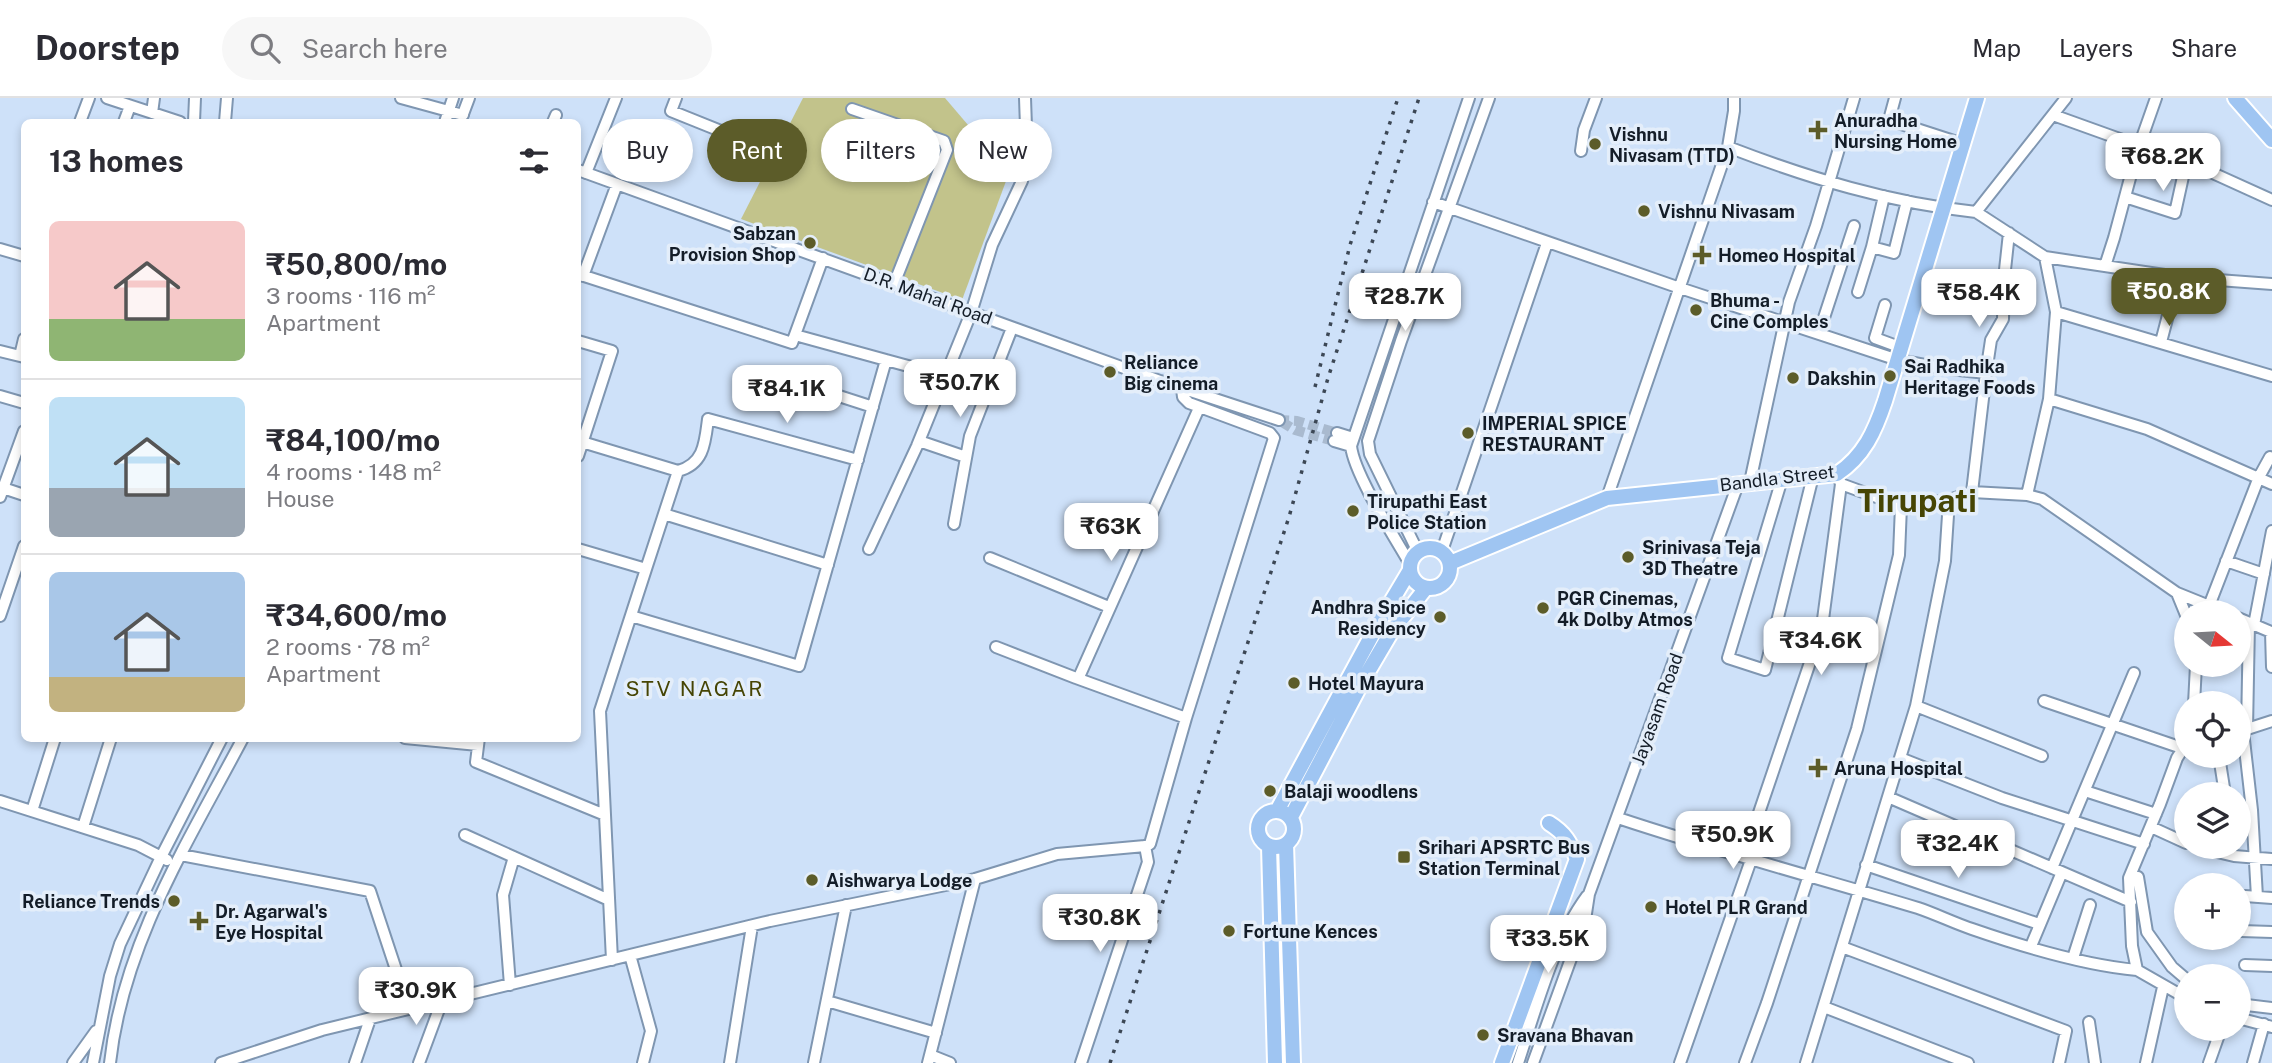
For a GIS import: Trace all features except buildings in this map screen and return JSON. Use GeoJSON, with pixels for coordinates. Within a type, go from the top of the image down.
{"type":"FeatureCollection","features":[{"type":"Feature","properties":{"kind":"main road","name":"Bandla Street"},"geometry":{"type":"LineString","coordinates":[[1446,557],[1607,498],[1813,476],[1839,479],[1873,435],[1945,209],[1977,98]]}},
{"type":"Feature","properties":{"kind":"main road"},"geometry":{"type":"LineString","coordinates":[[2235,98],[2272,140]]}},
{"type":"Feature","properties":{"kind":"main road"},"geometry":{"type":"LineString","coordinates":[[2243,98],[2272,129]]}},
{"type":"Feature","properties":{"kind":"main road"},"geometry":{"type":"LineString","coordinates":[[1277,811],[1413,562],[1427,547],[1446,557],[1450,574],[1445,582],[1426,588],[1417,583],[1413,562]]}},
{"type":"Feature","properties":{"kind":"main road"},"geometry":{"type":"LineString","coordinates":[[1293,1063],[1286,844],[1294,832],[1291,817],[1392,631],[1426,588]]}},
{"type":"Feature","properties":{"kind":"main road"},"geometry":{"type":"LineString","coordinates":[[1286,844],[1269,846],[1261,840],[1258,827],[1264,815],[1277,811],[1291,817]]}},
{"type":"Feature","properties":{"kind":"main road"},"geometry":{"type":"LineString","coordinates":[[1502,1063],[1577,859],[1562,830],[1549,823]]}},
{"type":"Feature","properties":{"kind":"main road"},"geometry":{"type":"LineString","coordinates":[[1269,846],[1275,1063]]}},
{"type":"Feature","properties":{"kind":"street"},"geometry":{"type":"LineString","coordinates":[[81,119],[89,98]]}},
{"type":"Feature","properties":{"kind":"street"},"geometry":{"type":"LineString","coordinates":[[107,98],[171,119]]}},
{"type":"Feature","properties":{"kind":"street"},"geometry":{"type":"LineString","coordinates":[[152,113],[154,98]]}},
{"type":"Feature","properties":{"kind":"street"},"geometry":{"type":"LineString","coordinates":[[194,119],[195,98]]}},
{"type":"Feature","properties":{"kind":"street"},"geometry":{"type":"LineString","coordinates":[[226,119],[227,98]]}},
{"type":"Feature","properties":{"kind":"street"},"geometry":{"type":"LineString","coordinates":[[401,98],[447,117],[461,119],[469,98]]}},
{"type":"Feature","properties":{"kind":"street"},"geometry":{"type":"LineString","coordinates":[[447,117],[453,98]]}},
{"type":"Feature","properties":{"kind":"street"},"geometry":{"type":"LineString","coordinates":[[582,172],[616,98]]}},
{"type":"Feature","properties":{"kind":"street"},"geometry":{"type":"LineString","coordinates":[[676,98],[671,111],[707,125]]}},
{"type":"Feature","properties":{"kind":"street"},"geometry":{"type":"LineString","coordinates":[[869,549],[919,441],[971,313],[992,246],[1022,181],[1027,156],[1025,98]]}},
{"type":"Feature","properties":{"kind":"street"},"geometry":{"type":"LineString","coordinates":[[1413,562],[1371,494],[1356,463],[1352,442],[1469,98]]}},
{"type":"Feature","properties":{"kind":"street"},"geometry":{"type":"LineString","coordinates":[[1413,562],[1367,445],[1401,341],[1489,98]]}},
{"type":"Feature","properties":{"kind":"street"},"geometry":{"type":"LineString","coordinates":[[1581,151],[1584,130],[1596,98]]}},
{"type":"Feature","properties":{"kind":"street"},"geometry":{"type":"LineString","coordinates":[[1607,498],[1728,147],[1735,98]]}},
{"type":"Feature","properties":{"kind":"street","name":"Jayasam Road"},"geometry":{"type":"LineString","coordinates":[[1533,1063],[1585,920],[1589,894],[1744,483],[1789,302],[1830,183],[1854,98]]}},
{"type":"Feature","properties":{"kind":"street"},"geometry":{"type":"LineString","coordinates":[[1895,98],[1889,120],[1963,144]]}},
{"type":"Feature","properties":{"kind":"street"},"geometry":{"type":"LineString","coordinates":[[1976,212],[2066,98]]}},
{"type":"Feature","properties":{"kind":"street"},"geometry":{"type":"LineString","coordinates":[[2105,266],[2139,146],[2156,98]]}},
{"type":"Feature","properties":{"kind":"street"},"geometry":{"type":"LineString","coordinates":[[852,109],[947,144],[894,284]]}},
{"type":"Feature","properties":{"kind":"street"},"geometry":{"type":"LineString","coordinates":[[2053,115],[2186,163],[2272,200]]}},
{"type":"Feature","properties":{"kind":"street"},"geometry":{"type":"LineString","coordinates":[[1728,147],[1830,183],[1945,209],[1976,212],[2045,257],[2178,277],[2272,284]]}},
{"type":"Feature","properties":{"kind":"street"},"geometry":{"type":"LineString","coordinates":[[2125,197],[2175,214],[2186,163]]}},
{"type":"Feature","properties":{"kind":"street","name":"D.R. Mahal Road"},"geometry":{"type":"LineString","coordinates":[[582,172],[1182,389],[1279,420]]}},
{"type":"Feature","properties":{"kind":"street"},"geometry":{"type":"LineString","coordinates":[[581,273],[617,184]]}},
{"type":"Feature","properties":{"kind":"street"},"geometry":{"type":"LineString","coordinates":[[1858,292],[1884,196]]}},
{"type":"Feature","properties":{"kind":"street"},"geometry":{"type":"LineString","coordinates":[[1872,247],[1894,253],[1908,201]]}},
{"type":"Feature","properties":{"kind":"street"},"geometry":{"type":"LineString","coordinates":[[1433,202],[1818,333],[1900,354],[1941,368],[1986,373]]}},
{"type":"Feature","properties":{"kind":"street"},"geometry":{"type":"LineString","coordinates":[[1818,333],[1854,226]]}},
{"type":"Feature","properties":{"kind":"street"},"geometry":{"type":"LineString","coordinates":[[1972,492],[1986,373],[1992,340],[2003,319],[2009,233]]}},
{"type":"Feature","properties":{"kind":"street"},"geometry":{"type":"LineString","coordinates":[[1446,557],[1547,243]]}},
{"type":"Feature","properties":{"kind":"street"},"geometry":{"type":"LineString","coordinates":[[0,249],[21,255]]}},
{"type":"Feature","properties":{"kind":"street"},"geometry":{"type":"LineString","coordinates":[[2027,495],[2049,399],[2056,312],[2045,257]]}},
{"type":"Feature","properties":{"kind":"street"},"geometry":{"type":"LineString","coordinates":[[581,275],[792,343],[823,258]]}},
{"type":"Feature","properties":{"kind":"street"},"geometry":{"type":"LineString","coordinates":[[2161,342],[2178,277]]}},
{"type":"Feature","properties":{"kind":"street"},"geometry":{"type":"LineString","coordinates":[[1921,285],[1980,301]]}},
{"type":"Feature","properties":{"kind":"street"},"geometry":{"type":"LineString","coordinates":[[1885,304],[1875,338],[1900,354]]}},
{"type":"Feature","properties":{"kind":"street"},"geometry":{"type":"LineString","coordinates":[[2056,312],[2272,376]]}},
{"type":"Feature","properties":{"kind":"street"},"geometry":{"type":"LineString","coordinates":[[954,524],[970,436],[1012,328]]}},
{"type":"Feature","properties":{"kind":"street"},"geometry":{"type":"LineString","coordinates":[[795,335],[945,376]]}},
{"type":"Feature","properties":{"kind":"street"},"geometry":{"type":"LineString","coordinates":[[581,342],[612,351],[581,446]]}},
{"type":"Feature","properties":{"kind":"street"},"geometry":{"type":"LineString","coordinates":[[0,351],[21,357]]}},
{"type":"Feature","properties":{"kind":"street"},"geometry":{"type":"LineString","coordinates":[[631,616],[799,666],[886,360]]}},
{"type":"Feature","properties":{"kind":"street"},"geometry":{"type":"LineString","coordinates":[[808,386],[873,407]]}},
{"type":"Feature","properties":{"kind":"street"},"geometry":{"type":"LineString","coordinates":[[221,1063],[322,1030],[752,926],[975,878],[1057,854],[1145,846],[1152,839],[1186,719],[1274,438],[1270,433],[1199,408],[1183,397],[1182,389]]}},
{"type":"Feature","properties":{"kind":"street"},"geometry":{"type":"LineString","coordinates":[[0,396],[21,402]]}},
{"type":"Feature","properties":{"kind":"street"},"geometry":{"type":"LineString","coordinates":[[2049,399],[2147,429],[2272,484]]}},
{"type":"Feature","properties":{"kind":"street"},"geometry":{"type":"LineString","coordinates":[[1076,678],[1081,674],[1199,408]]}},
{"type":"Feature","properties":{"kind":"street"},"geometry":{"type":"LineString","coordinates":[[582,442],[678,471],[692,467],[699,458],[706,439],[708,419],[858,460]]}},
{"type":"Feature","properties":{"kind":"street"},"geometry":{"type":"LineString","coordinates":[[1336,437],[1352,442]]}},
{"type":"Feature","properties":{"kind":"street"},"geometry":{"type":"LineString","coordinates":[[21,439],[1,490],[21,494]]}},
{"type":"Feature","properties":{"kind":"street"},"geometry":{"type":"LineString","coordinates":[[919,441],[967,457]]}},
{"type":"Feature","properties":{"kind":"street"},"geometry":{"type":"LineString","coordinates":[[2211,600],[2259,477],[2272,456]]}},
{"type":"Feature","properties":{"kind":"street"},"geometry":{"type":"LineString","coordinates":[[612,960],[600,711],[678,471]]}},
{"type":"Feature","properties":{"kind":"street"},"geometry":{"type":"LineString","coordinates":[[1782,479],[1728,658],[1765,670],[1813,476]]}},
{"type":"Feature","properties":{"kind":"street"},"geometry":{"type":"LineString","coordinates":[[1680,1063],[1822,627],[1839,479],[1901,506],[1949,500],[1972,492],[2027,495],[2042,499],[2178,593],[2195,600]]}},
{"type":"Feature","properties":{"kind":"street"},"geometry":{"type":"LineString","coordinates":[[1806,1063],[1916,706],[1945,561],[1949,500]]}},
{"type":"Feature","properties":{"kind":"street"},"geometry":{"type":"LineString","coordinates":[[1745,1063],[1857,729],[1899,555],[1901,506]]}},
{"type":"Feature","properties":{"kind":"street"},"geometry":{"type":"LineString","coordinates":[[664,514],[828,565]]}},
{"type":"Feature","properties":{"kind":"street"},"geometry":{"type":"LineString","coordinates":[[2251,611],[2264,574],[2272,531]]}},
{"type":"Feature","properties":{"kind":"street"},"geometry":{"type":"LineString","coordinates":[[581,550],[646,569]]}},
{"type":"Feature","properties":{"kind":"street"},"geometry":{"type":"LineString","coordinates":[[990,558],[1109,607]]}},
{"type":"Feature","properties":{"kind":"street"},"geometry":{"type":"LineString","coordinates":[[2227,561],[2264,574]]}},
{"type":"Feature","properties":{"kind":"street"},"geometry":{"type":"LineString","coordinates":[[0,617],[21,565]]}},
{"type":"Feature","properties":{"kind":"street"},"geometry":{"type":"LineString","coordinates":[[2178,593],[2181,600]]}},
{"type":"Feature","properties":{"kind":"street"},"geometry":{"type":"LineString","coordinates":[[2251,624],[2271,632],[2272,667]]}},
{"type":"Feature","properties":{"kind":"street"},"geometry":{"type":"LineString","coordinates":[[996,647],[1186,719]]}},
{"type":"Feature","properties":{"kind":"street"},"geometry":{"type":"LineString","coordinates":[[2031,946],[2071,820],[2134,673]]}},
{"type":"Feature","properties":{"kind":"street"},"geometry":{"type":"LineString","coordinates":[[2044,701],[2174,743]]}},
{"type":"Feature","properties":{"kind":"street"},"geometry":{"type":"LineString","coordinates":[[1916,706],[2042,756]]}},
{"type":"Feature","properties":{"kind":"street"},"geometry":{"type":"LineString","coordinates":[[2251,728],[2272,721],[2272,714]]}},
{"type":"Feature","properties":{"kind":"street"},"geometry":{"type":"LineString","coordinates":[[32,811],[54,742]]}},
{"type":"Feature","properties":{"kind":"street"},"geometry":{"type":"LineString","coordinates":[[83,827],[109,742]]}},
{"type":"Feature","properties":{"kind":"street"},"geometry":{"type":"LineString","coordinates":[[93,1063],[110,975],[120,944],[220,742]]}},
{"type":"Feature","properties":{"kind":"street"},"geometry":{"type":"LineString","coordinates":[[110,1063],[121,996],[143,935],[178,859],[241,742]]}},
{"type":"Feature","properties":{"kind":"street"},"geometry":{"type":"LineString","coordinates":[[421,742],[479,742],[476,762],[605,815]]}},
{"type":"Feature","properties":{"kind":"street"},"geometry":{"type":"LineString","coordinates":[[1900,758],[2002,798],[2144,844]]}},
{"type":"Feature","properties":{"kind":"street"},"geometry":{"type":"LineString","coordinates":[[2137,970],[2132,946],[2129,878],[2175,768]]}},
{"type":"Feature","properties":{"kind":"street"},"geometry":{"type":"LineString","coordinates":[[2246,768],[2257,897]]}},
{"type":"Feature","properties":{"kind":"street"},"geometry":{"type":"LineString","coordinates":[[2085,790],[2156,814]]}},
{"type":"Feature","properties":{"kind":"street"},"geometry":{"type":"LineString","coordinates":[[1888,797],[2131,902]]}},
{"type":"Feature","properties":{"kind":"street"},"geometry":{"type":"LineString","coordinates":[[0,801],[138,845],[161,857],[370,891],[409,1009]]}},
{"type":"Feature","properties":{"kind":"street"},"geometry":{"type":"LineString","coordinates":[[1618,818],[1717,851],[1921,909],[1972,929],[2105,967],[2137,970],[2174,992]]}},
{"type":"Feature","properties":{"kind":"street"},"geometry":{"type":"LineString","coordinates":[[2151,827],[2174,837]]}},
{"type":"Feature","properties":{"kind":"street"},"geometry":{"type":"LineString","coordinates":[[465,835],[609,900]]}},
{"type":"Feature","properties":{"kind":"street"},"geometry":{"type":"LineString","coordinates":[[1081,1063],[1148,862],[1145,846]]}},
{"type":"Feature","properties":{"kind":"street"},"geometry":{"type":"LineString","coordinates":[[510,985],[503,895],[514,857]]}},
{"type":"Feature","properties":{"kind":"street"},"geometry":{"type":"LineString","coordinates":[[2251,858],[2272,859]]}},
{"type":"Feature","properties":{"kind":"street"},"geometry":{"type":"LineString","coordinates":[[1866,866],[2039,924]]}},
{"type":"Feature","properties":{"kind":"street"},"geometry":{"type":"LineString","coordinates":[[2138,877],[2147,932],[2174,969]]}},
{"type":"Feature","properties":{"kind":"street"},"geometry":{"type":"LineString","coordinates":[[950,1063],[929,1059],[975,878]]}},
{"type":"Feature","properties":{"kind":"street","name":"Jayasam Road"},"geometry":{"type":"LineString","coordinates":[[1518,1063],[1538,1000],[1573,916],[1589,894]]}},
{"type":"Feature","properties":{"kind":"street"},"geometry":{"type":"LineString","coordinates":[[2251,896],[2272,898]]}},
{"type":"Feature","properties":{"kind":"street"},"geometry":{"type":"LineString","coordinates":[[814,1063],[846,905]]}},
{"type":"Feature","properties":{"kind":"street"},"geometry":{"type":"LineString","coordinates":[[2073,958],[2090,905]]}},
{"type":"Feature","properties":{"kind":"street"},"geometry":{"type":"LineString","coordinates":[[730,1063],[752,926]]}},
{"type":"Feature","properties":{"kind":"street"},"geometry":{"type":"LineString","coordinates":[[2251,931],[2272,932]]}},
{"type":"Feature","properties":{"kind":"street"},"geometry":{"type":"LineString","coordinates":[[1842,947],[2067,1031],[2059,1063]]}},
{"type":"Feature","properties":{"kind":"street"},"geometry":{"type":"LineString","coordinates":[[630,955],[651,1031],[643,1063]]}},
{"type":"Feature","properties":{"kind":"street"},"geometry":{"type":"LineString","coordinates":[[2251,965],[2272,966]]}},
{"type":"Feature","properties":{"kind":"street"},"geometry":{"type":"LineString","coordinates":[[2146,1063],[2163,987]]}},
{"type":"Feature","properties":{"kind":"street"},"geometry":{"type":"LineString","coordinates":[[419,1063],[442,1001]]}},
{"type":"Feature","properties":{"kind":"street"},"geometry":{"type":"LineString","coordinates":[[827,1001],[936,1033]]}},
{"type":"Feature","properties":{"kind":"street"},"geometry":{"type":"LineString","coordinates":[[2251,1006],[2272,1008]]}},
{"type":"Feature","properties":{"kind":"street"},"geometry":{"type":"LineString","coordinates":[[1824,1007],[1962,1062]]}},
{"type":"Feature","properties":{"kind":"street"},"geometry":{"type":"LineString","coordinates":[[355,1063],[370,1019]]}},
{"type":"Feature","properties":{"kind":"street"},"geometry":{"type":"LineString","coordinates":[[2251,1021],[2268,1026],[2253,1063]]}},
{"type":"Feature","properties":{"kind":"street"},"geometry":{"type":"LineString","coordinates":[[2089,1022],[2095,1063]]}},
{"type":"Feature","properties":{"kind":"street"},"geometry":{"type":"LineString","coordinates":[[73,1063],[99,1027]]}},
{"type":"Feature","properties":{"kind":"street"},"geometry":{"type":"LineString","coordinates":[[2209,1063],[2217,1041]]}},
{"type":"Feature","properties":{"kind":"green space"},"geometry":{"type":"Polygon","coordinates":[[[803,98],[945,98],[963,119],[954,119],[954,182],[1006,182],[962,300],[741,219],[760,182],[807,182],[807,119],[792,119],[803,98]]]}},
{"type":"Feature","properties":{"kind":"tunnel"},"geometry":{"type":"LineString","coordinates":[[1279,420],[1297,421],[1337,433]]}},
{"type":"Feature","properties":{"kind":"tunnel"},"geometry":{"type":"LineString","coordinates":[[1282,422],[1295,430],[1334,441]]}},
{"type":"Feature","properties":{"kind":"railway"},"geometry":{"type":"LineString","coordinates":[[1315,387],[1350,245],[1398,98]]}},
{"type":"Feature","properties":{"kind":"railway"},"geometry":{"type":"LineString","coordinates":[[1110,1063],[1289,517],[1328,378],[1419,98]]}},
{"type":"Feature","properties":{"kind":"place","name":"Anuradha Nursing Home"},"geometry":{"type":"Point","coordinates":[1818,130]}},
{"type":"Feature","properties":{"kind":"place","name":"Vishnu Nivasam (TTD)"},"geometry":{"type":"Point","coordinates":[1595,144]}},
{"type":"Feature","properties":{"kind":"place","name":"Vishnu Nivasam"},"geometry":{"type":"Point","coordinates":[1644,211]}},
{"type":"Feature","properties":{"kind":"place","name":"Sabzan Provision Shop"},"geometry":{"type":"Point","coordinates":[810,243]}},
{"type":"Feature","properties":{"kind":"place","name":"Homeo Hospital"},"geometry":{"type":"Point","coordinates":[1702,255]}},
{"type":"Feature","properties":{"kind":"place","name":"Bhuma - Cine Comples"},"geometry":{"type":"Point","coordinates":[1696,310]}},
{"type":"Feature","properties":{"kind":"place","name":"Reliance Big cinema"},"geometry":{"type":"Point","coordinates":[1110,372]}},
{"type":"Feature","properties":{"kind":"place","name":"Sai Radhika Heritage Foods"},"geometry":{"type":"Point","coordinates":[1890,376]}},
{"type":"Feature","properties":{"kind":"place","name":"Dakshin"},"geometry":{"type":"Point","coordinates":[1793,378]}},
{"type":"Feature","properties":{"kind":"place","name":"IMPERIAL SPICE RESTAURANT"},"geometry":{"type":"Point","coordinates":[1468,433]}},
{"type":"Feature","properties":{"kind":"place","name":"Tirupathi East Police Station"},"geometry":{"type":"Point","coordinates":[1353,511]}},
{"type":"Feature","properties":{"kind":"place","name":"Srinivasa Teja 3D Theatre"},"geometry":{"type":"Point","coordinates":[1628,557]}},
{"type":"Feature","properties":{"kind":"place","name":"PGR Cinemas, 4k Dolby Atmos"},"geometry":{"type":"Point","coordinates":[1543,608]}},
{"type":"Feature","properties":{"kind":"place","name":"Andhra Spice Residency"},"geometry":{"type":"Point","coordinates":[1440,617]}},
{"type":"Feature","properties":{"kind":"place","name":"Hotel Mayura"},"geometry":{"type":"Point","coordinates":[1294,683]}},
{"type":"Feature","properties":{"kind":"place","name":"Aruna Hospital"},"geometry":{"type":"Point","coordinates":[1818,768]}},
{"type":"Feature","properties":{"kind":"place","name":"Balaji woodlens"},"geometry":{"type":"Point","coordinates":[1270,791]}},
{"type":"Feature","properties":{"kind":"place","name":"Srihari APSRTC Bus Station Terminal"},"geometry":{"type":"Point","coordinates":[1404,857]}},
{"type":"Feature","properties":{"kind":"place","name":"Aishwarya Lodge"},"geometry":{"type":"Point","coordinates":[812,880]}},
{"type":"Feature","properties":{"kind":"place","name":"Reliance Trends"},"geometry":{"type":"Point","coordinates":[174,901]}},
{"type":"Feature","properties":{"kind":"place","name":"Hotel PLR Grand"},"geometry":{"type":"Point","coordinates":[1651,907]}},
{"type":"Feature","properties":{"kind":"place","name":"Dr. Agarwal's Eye Hospital"},"geometry":{"type":"Point","coordinates":[199,921]}},
{"type":"Feature","properties":{"kind":"place","name":"Fortune Kences"},"geometry":{"type":"Point","coordinates":[1229,931]}},
{"type":"Feature","properties":{"kind":"place","name":"Sravana Bhavan"},"geometry":{"type":"Point","coordinates":[1483,1035]}},
{"type":"Feature","properties":{"kind":"district","name":"Tirupati"},"geometry":{"type":"Point","coordinates":[1917,500]}},
{"type":"Feature","properties":{"kind":"district","name":"STV NAGAR"},"geometry":{"type":"Point","coordinates":[695,688]}}]}
